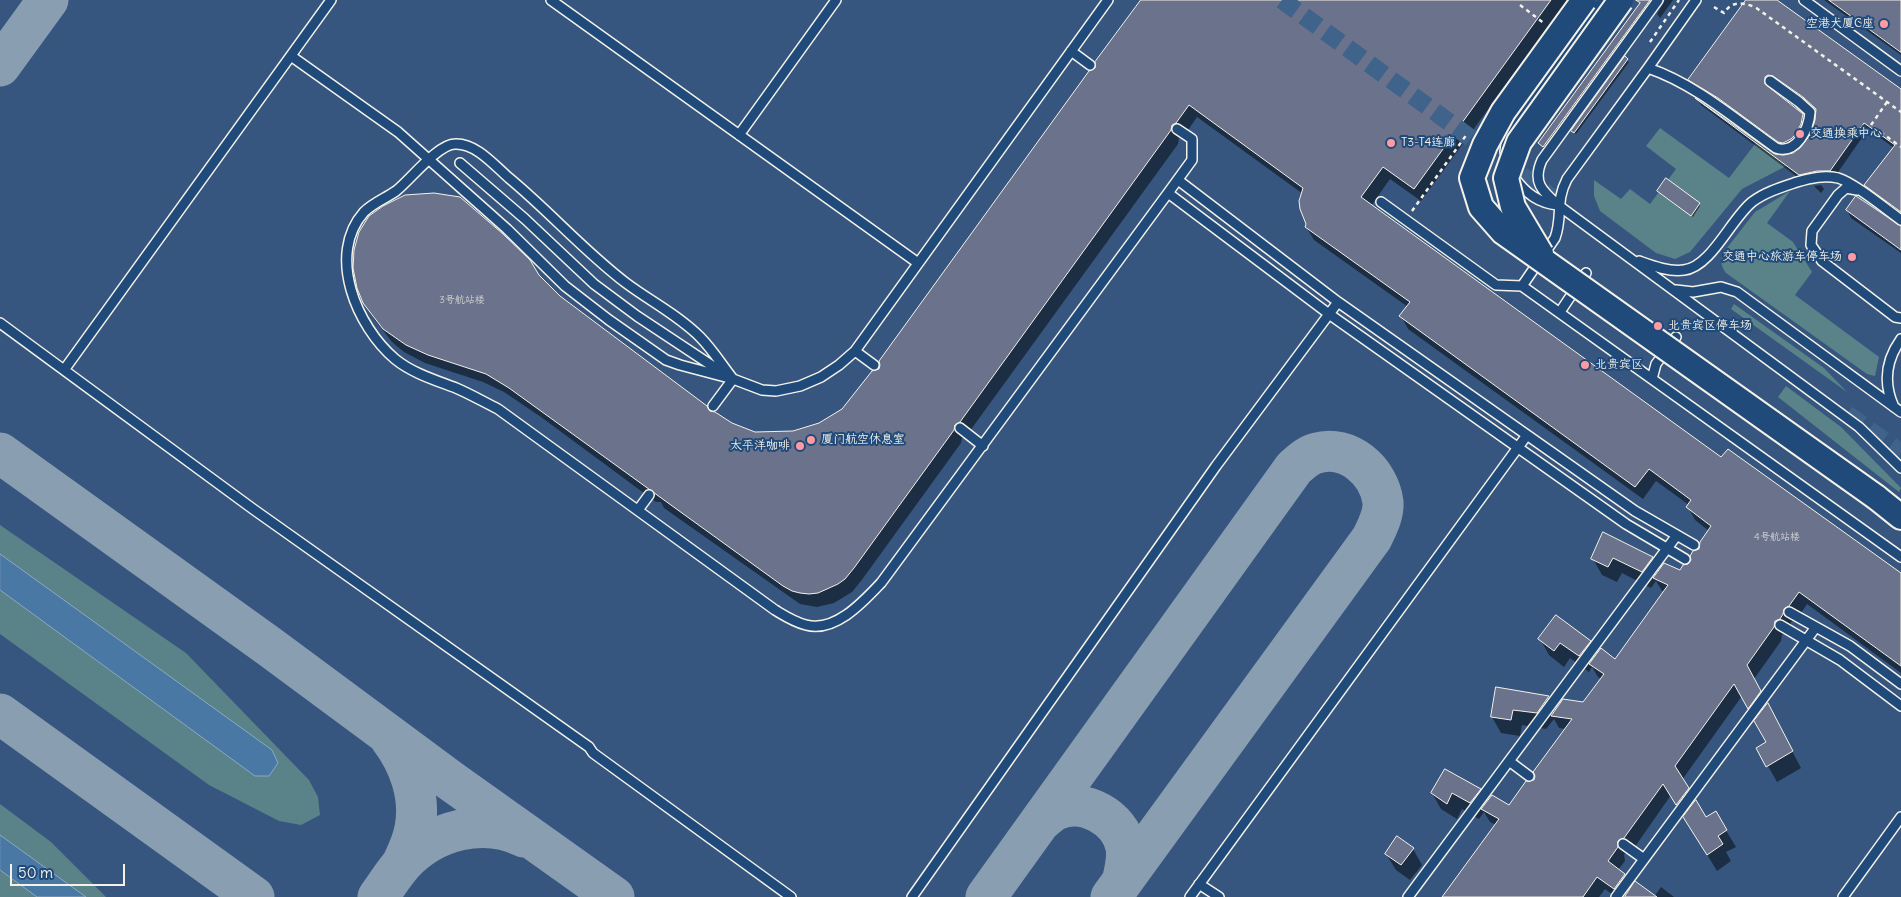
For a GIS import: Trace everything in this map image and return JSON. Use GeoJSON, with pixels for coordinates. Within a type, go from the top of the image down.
{"type":"FeatureCollection","features":[{"type":"Feature","properties":{"kind":"main road"},"geometry":{"type":"LineString","coordinates":[[1584,0],[1503,112],[1485,145],[1472,178],[1481,207],[1503,232],[1876,497],[1901,517]]}},
{"type":"Feature","properties":{"kind":"main road"},"geometry":{"type":"LineString","coordinates":[[1548,264],[1513,207],[1506,178],[1519,142],[1621,0]]}},
{"type":"Feature","properties":{"kind":"lane"},"geometry":{"type":"LineString","coordinates":[[64,370],[331,0]]}},
{"type":"Feature","properties":{"kind":"lane"},"geometry":{"type":"LineString","coordinates":[[551,0],[918,263]]}},
{"type":"Feature","properties":{"kind":"lane"},"geometry":{"type":"LineString","coordinates":[[739,134],[836,0]]}},
{"type":"Feature","properties":{"kind":"lane"},"geometry":{"type":"LineString","coordinates":[[291,56],[398,132],[507,229],[566,286],[609,320],[666,360],[733,379],[762,390],[776,391],[800,386],[821,377],[855,351],[1108,0]]}},
{"type":"Feature","properties":{"kind":"lane"},"geometry":{"type":"LineString","coordinates":[[1558,205],[1543,204],[1521,187],[1509,169],[1505,154],[1508,136],[1514,123],[1602,0]]}},
{"type":"Feature","properties":{"kind":"lane"},"geometry":{"type":"LineString","coordinates":[[1658,0],[1542,160],[1537,174],[1539,184],[1546,195],[1558,205],[1859,427],[1901,468]]}},
{"type":"Feature","properties":{"kind":"lane"},"geometry":{"type":"LineString","coordinates":[[1522,286],[1555,238],[1559,220],[1558,205],[1561,191],[1567,179],[1696,0]]}},
{"type":"Feature","properties":{"kind":"lane"},"geometry":{"type":"LineString","coordinates":[[1804,0],[1901,71]]}},
{"type":"Feature","properties":{"kind":"lane"},"geometry":{"type":"LineString","coordinates":[[1071,50],[1090,65]]}},
{"type":"Feature","properties":{"kind":"lane"},"geometry":{"type":"LineString","coordinates":[[1648,68],[1668,75],[1687,86],[1776,148],[1789,149],[1806,129],[1809,123],[1810,112],[1770,82]]}},
{"type":"Feature","properties":{"kind":"lane"},"geometry":{"type":"LineString","coordinates":[[733,379],[695,332],[625,283],[529,195],[478,152],[466,146],[454,144],[445,146],[428,160],[407,182],[364,212],[354,229],[347,247],[347,265],[351,292],[370,333],[395,359],[412,370],[458,389],[498,409],[792,621],[808,626],[820,626],[847,614],[865,601],[881,584],[1178,180],[1192,160],[1192,139],[1177,128]]}},
{"type":"Feature","properties":{"kind":"lane"},"geometry":{"type":"LineString","coordinates":[[460,163],[525,219],[594,284],[637,316],[733,379]]}},
{"type":"Feature","properties":{"kind":"lane"},"geometry":{"type":"LineString","coordinates":[[1632,259],[1665,269],[1684,270],[1697,266],[1711,252],[1740,213],[1764,194],[1817,177],[1839,178],[1901,220]]}},
{"type":"Feature","properties":{"kind":"lane"},"geometry":{"type":"LineString","coordinates":[[1178,180],[1338,302],[1634,511],[1694,545]]}},
{"type":"Feature","properties":{"kind":"lane"},"geometry":{"type":"LineString","coordinates":[[1859,190],[1846,188],[1838,194],[1812,231],[1811,245],[1822,261],[1895,317],[1901,318]]}},
{"type":"Feature","properties":{"kind":"lane"},"geometry":{"type":"LineString","coordinates":[[1168,193],[1329,314],[1518,448],[1626,524],[1685,559]]}},
{"type":"Feature","properties":{"kind":"lane"},"geometry":{"type":"LineString","coordinates":[[1381,202],[1496,285],[1522,286],[1560,312],[1901,558]]}},
{"type":"Feature","properties":{"kind":"lane"},"geometry":{"type":"LineString","coordinates":[[1560,312],[1586,273]]}},
{"type":"Feature","properties":{"kind":"lane"},"geometry":{"type":"LineString","coordinates":[[1673,289],[1693,292],[1721,287],[1737,292],[1898,410]]}},
{"type":"Feature","properties":{"kind":"lane"},"geometry":{"type":"LineString","coordinates":[[912,897],[1216,466],[1338,302]]}},
{"type":"Feature","properties":{"kind":"lane"},"geometry":{"type":"LineString","coordinates":[[0,323],[253,509],[589,747],[594,753],[791,897]]}},
{"type":"Feature","properties":{"kind":"lane"},"geometry":{"type":"LineString","coordinates":[[1652,379],[1656,364],[1676,337]]}},
{"type":"Feature","properties":{"kind":"lane"},"geometry":{"type":"LineString","coordinates":[[1898,410],[1887,388],[1887,373],[1893,350],[1901,339]]}},
{"type":"Feature","properties":{"kind":"lane"},"geometry":{"type":"LineString","coordinates":[[855,351],[874,364]]}},
{"type":"Feature","properties":{"kind":"lane"},"geometry":{"type":"LineString","coordinates":[[713,406],[733,379]]}},
{"type":"Feature","properties":{"kind":"lane"},"geometry":{"type":"LineString","coordinates":[[960,428],[983,446]]}},
{"type":"Feature","properties":{"kind":"lane"},"geometry":{"type":"LineString","coordinates":[[1190,897],[1527,435]]}},
{"type":"Feature","properties":{"kind":"lane"},"geometry":{"type":"LineString","coordinates":[[638,510],[649,495]]}},
{"type":"Feature","properties":{"kind":"lane"},"geometry":{"type":"LineString","coordinates":[[1408,897],[1677,535]]}},
{"type":"Feature","properties":{"kind":"lane"},"geometry":{"type":"LineString","coordinates":[[1789,612],[1850,646],[1901,684]]}},
{"type":"Feature","properties":{"kind":"lane"},"geometry":{"type":"LineString","coordinates":[[1780,625],[1840,660],[1901,706]]}},
{"type":"Feature","properties":{"kind":"lane"},"geometry":{"type":"LineString","coordinates":[[1616,897],[1816,627]]}},
{"type":"Feature","properties":{"kind":"lane"},"geometry":{"type":"LineString","coordinates":[[1509,761],[1529,776]]}},
{"type":"Feature","properties":{"kind":"lane"},"geometry":{"type":"LineString","coordinates":[[1843,897],[1901,817]]}},
{"type":"Feature","properties":{"kind":"lane"},"geometry":{"type":"LineString","coordinates":[[1623,844],[1644,859]]}},
{"type":"Feature","properties":{"kind":"lane"},"geometry":{"type":"LineString","coordinates":[[1199,884],[1219,897]]}},
{"type":"Feature","properties":{"kind":"path"},"geometry":{"type":"LineString","coordinates":[[1650,42],[1679,0]]}},
{"type":"Feature","properties":{"kind":"path"},"geometry":{"type":"LineString","coordinates":[[1714,7],[1724,13],[1735,3],[1744,3],[1755,7],[1901,112]]}},
{"type":"Feature","properties":{"kind":"path"},"geometry":{"type":"LineString","coordinates":[[1887,102],[1871,126],[1901,147]]}},
{"type":"Feature","properties":{"kind":"shaded area"},"geometry":{"type":"Polygon","coordinates":[[[0,0],[1901,0],[1901,897],[0,897],[0,0]]]}},
{"type":"Feature","properties":{"kind":"shaded area"},"geometry":{"type":"Polygon","coordinates":[[[0,554],[272,750],[278,763],[269,776],[255,776],[0,590],[0,554]]]}},
{"type":"Feature","properties":{"kind":"shaded area"},"geometry":{"type":"Polygon","coordinates":[[[0,835],[86,897],[37,897],[0,870],[0,835]]]}},
{"type":"Feature","properties":{"kind":"green space"},"geometry":{"type":"Polygon","coordinates":[[[1660,128],[1729,178],[1758,140],[1792,163],[1742,189],[1690,252],[1675,259],[1656,253],[1600,211],[1594,196],[1594,180],[1621,199],[1630,189],[1650,204],[1676,169],[1646,146],[1660,128]]]}},
{"type":"Feature","properties":{"kind":"green space"},"geometry":{"type":"Polygon","coordinates":[[[1790,191],[1767,223],[1793,242],[1812,272],[1795,295],[1879,357],[1875,376],[1867,374],[1726,273],[1723,268],[1721,261],[1723,253],[1755,212],[1790,191]]]}},
{"type":"Feature","properties":{"kind":"green space"},"geometry":{"type":"Polygon","coordinates":[[[1734,304],[1824,368],[1847,392],[1731,309],[1734,304]]]}},
{"type":"Feature","properties":{"kind":"green space"},"geometry":{"type":"Polygon","coordinates":[[[1786,386],[1841,427],[1901,488],[1899,492],[1778,397],[1786,386]]]}},
{"type":"Feature","properties":{"kind":"green space"},"geometry":{"type":"Polygon","coordinates":[[[0,525],[186,653],[309,780],[318,797],[320,815],[301,825],[279,821],[209,785],[0,634],[0,525]]]}},
{"type":"Feature","properties":{"kind":"green space"},"geometry":{"type":"Polygon","coordinates":[[[0,804],[51,842],[106,897],[0,897],[0,804]]]}},
{"type":"Feature","properties":{"kind":"building"},"geometry":{"type":"Polygon","coordinates":[[[1141,0],[1551,0],[1414,189],[1383,167],[1361,197],[1721,457],[1728,449],[1901,573],[1901,666],[1799,592],[1789,606],[1784,609],[1780,619],[1775,621],[1774,627],[1747,665],[1761,691],[1748,709],[1734,684],[1675,766],[1689,788],[1676,805],[1663,784],[1624,838],[1618,841],[1618,847],[1608,861],[1625,874],[1614,889],[1597,877],[1583,897],[1442,897],[1499,819],[1481,809],[1492,795],[1509,805],[1526,781],[1534,780],[1533,772],[1572,719],[1551,716],[1563,699],[1583,702],[1604,674],[1589,664],[1601,648],[1615,659],[1668,585],[1653,578],[1664,563],[1680,570],[1683,565],[1688,564],[1693,551],[1699,549],[1700,542],[1711,526],[1686,507],[1691,500],[1649,469],[1635,487],[1399,316],[1410,302],[1305,227],[1306,224],[1299,201],[1303,188],[1189,105],[1176,123],[1172,125],[1171,130],[960,422],[955,425],[954,430],[854,568],[838,584],[818,593],[800,593],[783,586],[509,388],[486,374],[428,355],[406,345],[383,329],[363,303],[357,288],[353,268],[354,250],[359,232],[369,216],[383,206],[405,195],[434,193],[460,197],[530,260],[539,275],[560,296],[707,406],[710,411],[715,412],[732,423],[755,432],[793,431],[819,423],[842,409],[872,371],[879,369],[879,361],[1089,71],[1095,68],[1095,62],[1141,0]]]}},
{"type":"Feature","properties":{"kind":"building"},"geometry":{"type":"Polygon","coordinates":[[[1636,0],[1650,0],[1543,147],[1538,143],[1640,3],[1636,0]]]}},
{"type":"Feature","properties":{"kind":"building","name":"交通换乘中心"},"geometry":{"type":"Polygon","coordinates":[[[1746,0],[1777,0],[1901,89],[1901,212],[1864,185],[1895,145],[1864,123],[1830,171],[1817,171],[1799,175],[1695,98],[1775,154],[1793,153],[1800,148],[1810,135],[1816,109],[1803,97],[1773,76],[1768,75],[1765,77],[1765,84],[1803,114],[1801,124],[1795,135],[1783,143],[1778,142],[1718,98],[1688,80],[1746,0]]]}},
{"type":"Feature","properties":{"kind":"building","name":"空港大厦C座"},"geometry":{"type":"Polygon","coordinates":[[[1829,0],[1901,0],[1901,52],[1829,0]]]}},
{"type":"Feature","properties":{"kind":"building"},"geometry":{"type":"Polygon","coordinates":[[[1625,56],[1628,59],[1574,133],[1571,131],[1625,56]]]}},
{"type":"Feature","properties":{"kind":"building"},"geometry":{"type":"Polygon","coordinates":[[[1666,178],[1700,203],[1691,216],[1657,191],[1666,178]]]}},
{"type":"Feature","properties":{"kind":"building"},"geometry":{"type":"Polygon","coordinates":[[[1856,196],[1901,226],[1901,250],[1846,210],[1856,196]]]}},
{"type":"Feature","properties":{"kind":"building"},"geometry":{"type":"Polygon","coordinates":[[[1603,532],[1653,557],[1642,572],[1613,558],[1608,567],[1591,559],[1603,532]]]}},
{"type":"Feature","properties":{"kind":"building"},"geometry":{"type":"Polygon","coordinates":[[[1556,615],[1591,641],[1579,656],[1560,643],[1554,651],[1538,639],[1556,615]]]}},
{"type":"Feature","properties":{"kind":"building"},"geometry":{"type":"Polygon","coordinates":[[[1496,687],[1549,696],[1537,713],[1513,710],[1511,720],[1491,717],[1496,687]]]}},
{"type":"Feature","properties":{"kind":"building"},"geometry":{"type":"Polygon","coordinates":[[[1768,703],[1793,751],[1766,767],[1756,748],[1766,742],[1754,721],[1768,703]]]}},
{"type":"Feature","properties":{"kind":"building"},"geometry":{"type":"Polygon","coordinates":[[[1445,769],[1481,789],[1470,803],[1452,793],[1447,804],[1431,793],[1445,769]]]}},
{"type":"Feature","properties":{"kind":"building"},"geometry":{"type":"Polygon","coordinates":[[[1696,800],[1706,817],[1716,811],[1727,830],[1718,836],[1723,844],[1707,855],[1683,817],[1696,800]]]}},
{"type":"Feature","properties":{"kind":"building"},"geometry":{"type":"Polygon","coordinates":[[[1397,836],[1414,848],[1401,865],[1385,854],[1397,836]]]}},
{"type":"Feature","properties":{"kind":"building"},"geometry":{"type":"Polygon","coordinates":[[[1635,881],[1657,897],[1625,897],[1635,881]]]}},
{"type":"Feature","properties":{"kind":"taxiway"},"geometry":{"type":"LineString","coordinates":[[0,66],[48,0]]}},
{"type":"Feature","properties":{"kind":"taxiway"},"geometry":{"type":"LineString","coordinates":[[986,897],[1294,468],[1308,457],[1317,453],[1329,451],[1340,452],[1350,456],[1369,470],[1380,491],[1383,502],[1380,521],[1372,538],[1111,897]]}},
{"type":"Feature","properties":{"kind":"taxiway"},"geometry":{"type":"LineString","coordinates":[[0,453],[270,647],[451,781],[614,897]]}},
{"type":"Feature","properties":{"kind":"taxiway"},"geometry":{"type":"LineString","coordinates":[[0,714],[254,897]]}},
{"type":"Feature","properties":{"kind":"taxiway"},"geometry":{"type":"LineString","coordinates":[[390,738],[403,758],[415,792],[416,816],[414,833],[402,864]]}},
{"type":"Feature","properties":{"kind":"taxiway"},"geometry":{"type":"LineString","coordinates":[[1040,822],[1056,810],[1078,806],[1089,808],[1109,819],[1122,837],[1127,851],[1122,882]]}},
{"type":"Feature","properties":{"kind":"taxiway"},"geometry":{"type":"LineString","coordinates":[[378,897],[403,863],[429,842],[444,835],[460,830],[492,828],[524,837]]}},
{"type":"Feature","properties":{"kind":"tunnel"},"geometry":{"type":"LineString","coordinates":[[1282,0],[1554,199]]}},
{"type":"Feature","properties":{"kind":"tunnel"},"geometry":{"type":"LineString","coordinates":[[1847,414],[1901,453]]}},
{"type":"Feature","properties":{"kind":"place","name":"空港大厦C座"},"geometry":{"type":"Point","coordinates":[1884,24]}},
{"type":"Feature","properties":{"kind":"place","name":"交通换乘中心"},"geometry":{"type":"Point","coordinates":[1800,134]}},
{"type":"Feature","properties":{"kind":"place","name":"T3-T4连廊"},"geometry":{"type":"Point","coordinates":[1391,143]}},
{"type":"Feature","properties":{"kind":"place","name":"交通中心旅游车停车场"},"geometry":{"type":"Point","coordinates":[1852,257]}},
{"type":"Feature","properties":{"kind":"place","name":"北贵宾区停车场"},"geometry":{"type":"Point","coordinates":[1658,326]}},
{"type":"Feature","properties":{"kind":"place","name":"北贵宾区"},"geometry":{"type":"Point","coordinates":[1585,365]}},
{"type":"Feature","properties":{"kind":"place","name":"厦门航空休息室"},"geometry":{"type":"Point","coordinates":[811,440]}},
{"type":"Feature","properties":{"kind":"place","name":"太平洋咖啡"},"geometry":{"type":"Point","coordinates":[800,446]}}]}
